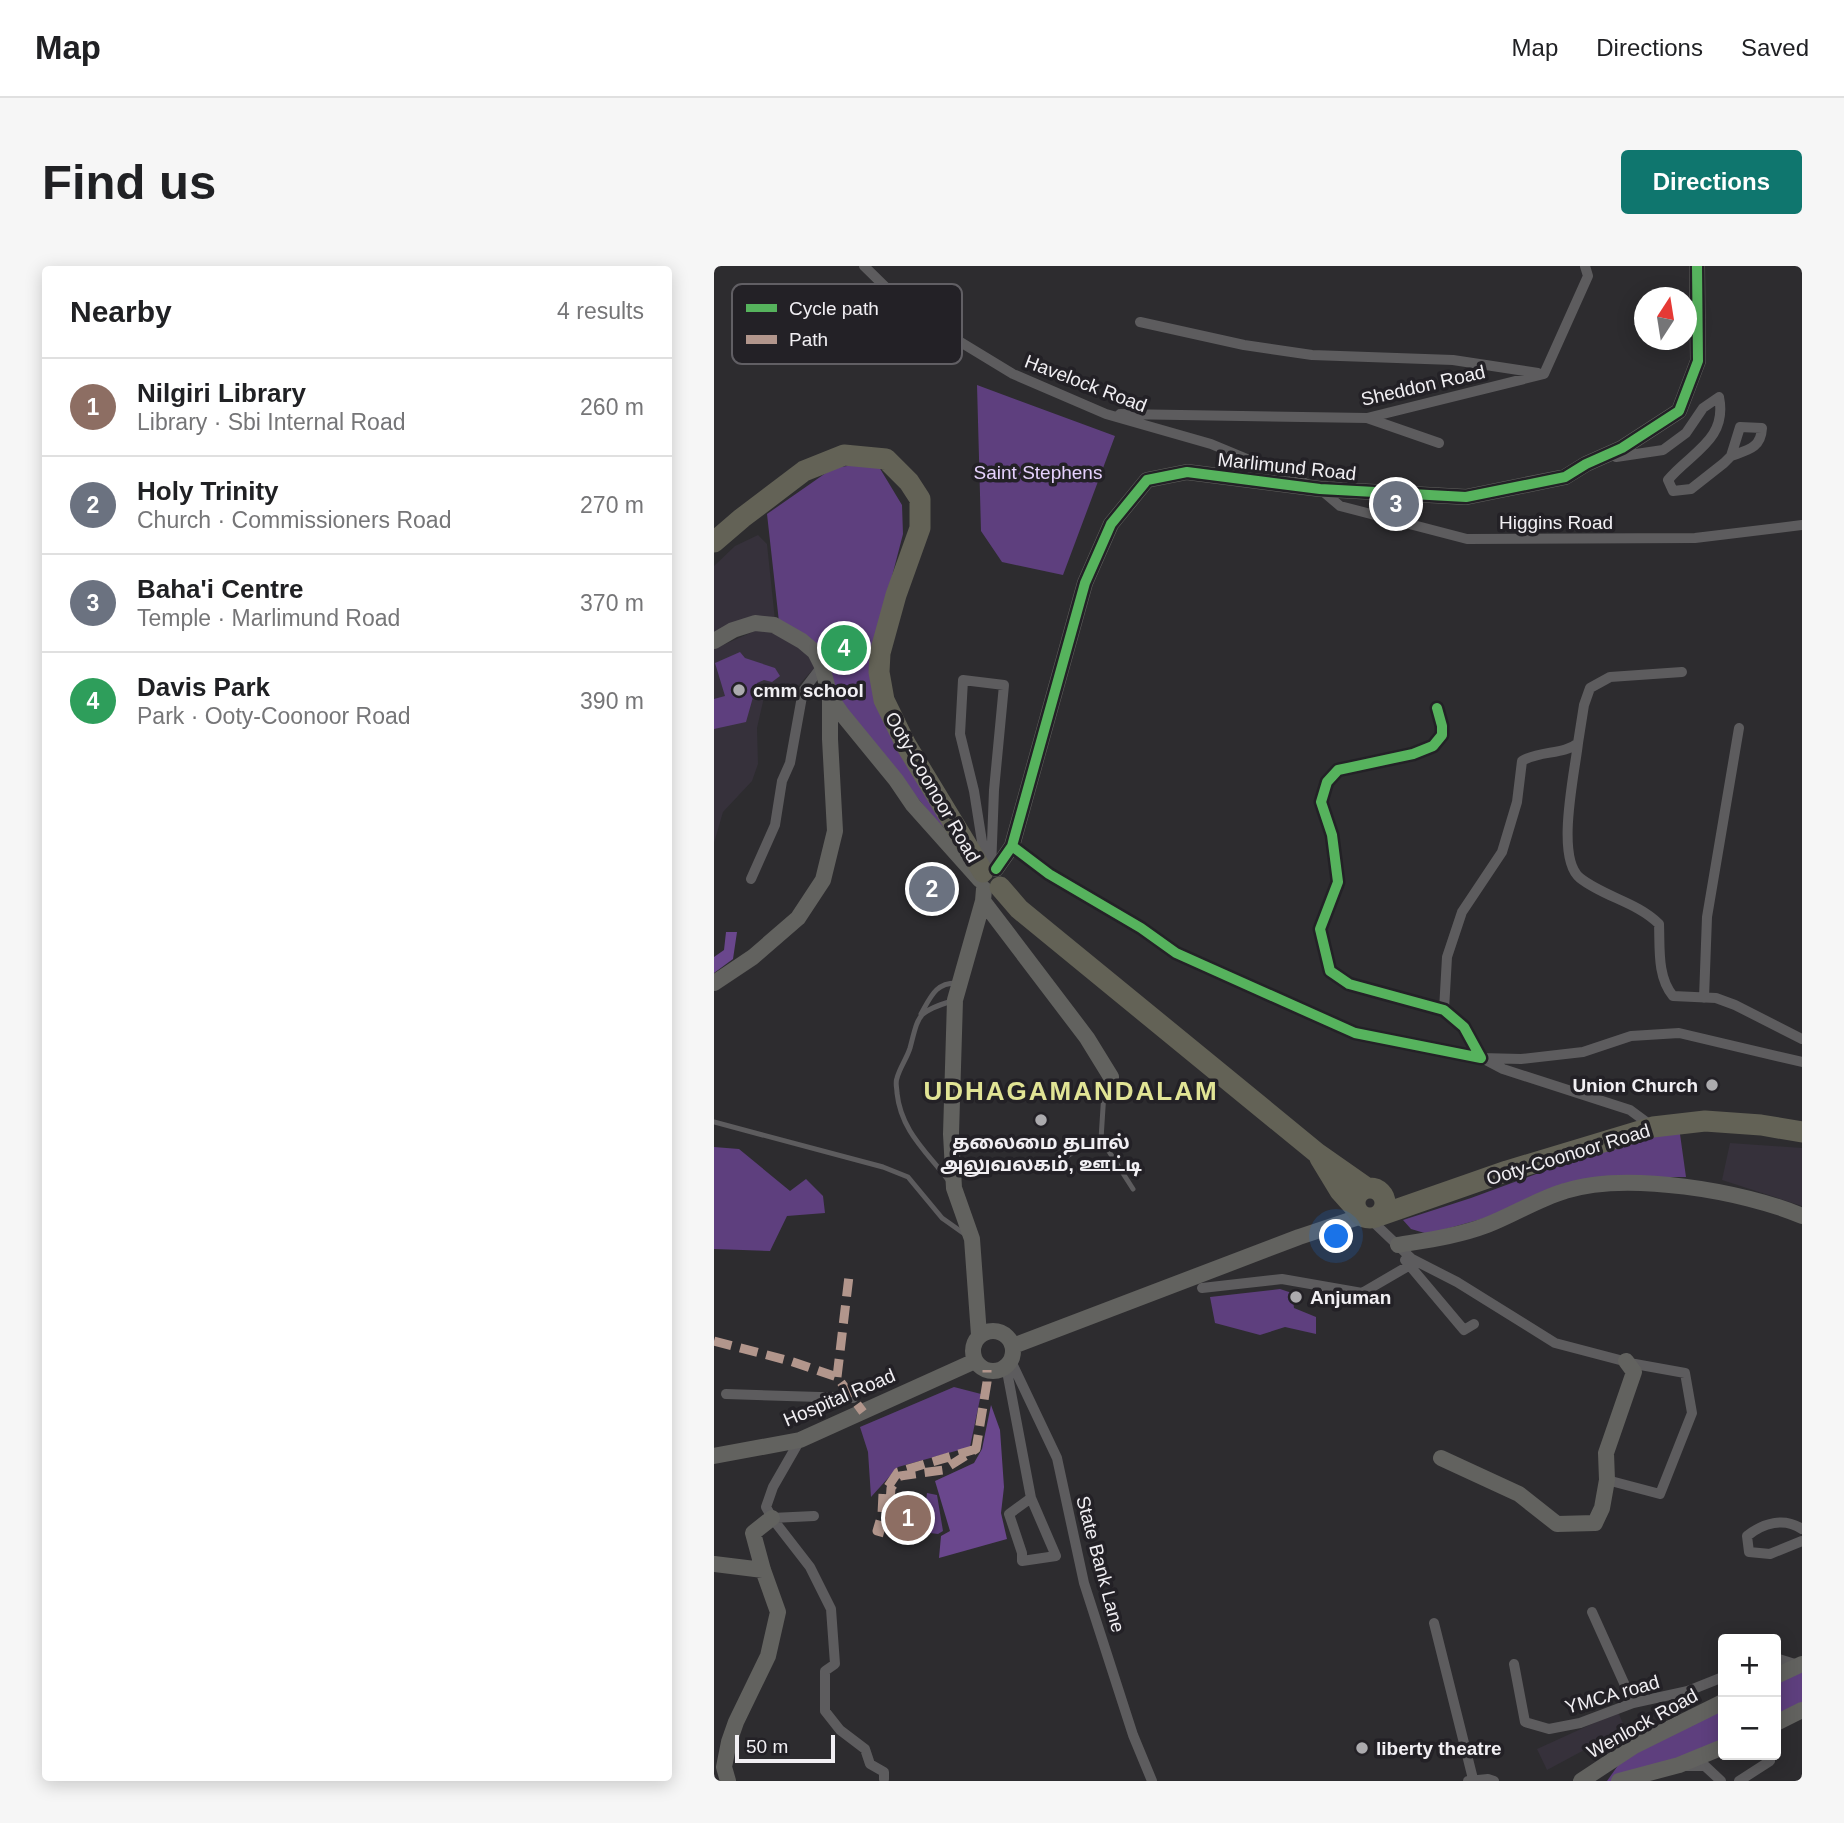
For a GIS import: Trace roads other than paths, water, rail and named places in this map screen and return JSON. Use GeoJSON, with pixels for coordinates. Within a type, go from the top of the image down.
{"type":"FeatureCollection","features":[{"type":"Feature","properties":{"kind":"highway","name":"Ooty-Coonoor Road"},"geometry":{"type":"LineString","coordinates":[[714,542],[804,471],[844,454],[886,459],[909,482],[920,499],[920,528],[896,596],[880,653],[879,672],[884,700],[906,745],[988,880],[1019,909],[1317,1153],[1370,1207],[1433,1197],[1653,1126],[1705,1121],[1761,1125],[1802,1132]]}},
{"type":"Feature","properties":{"kind":"street","name":"Havelock Road"},"geometry":{"type":"LineString","coordinates":[[864,266],[882,284]]}},
{"type":"Feature","properties":{"kind":"street"},"geometry":{"type":"LineString","coordinates":[[1140,322],[1244,345],[1312,355],[1453,360],[1544,374],[1588,276],[1585,266]]}},
{"type":"Feature","properties":{"kind":"street","name":"Marlimund Road"},"geometry":{"type":"LineString","coordinates":[[979,1335],[972,1239],[954,1188],[951,1134],[955,1000],[988,880],[1012,846],[1086,583],[1111,524],[1147,480],[1187,472],[1320,489],[1466,497],[1565,477],[1622,448],[1679,411],[1698,361],[1696,266]]}},
{"type":"Feature","properties":{"kind":"street","name":"Havelock Road"},"geometry":{"type":"LineString","coordinates":[[962,343],[1013,374],[1106,414],[1211,444],[1320,489]]}},
{"type":"Feature","properties":{"kind":"street","name":"Sheddon Road"},"geometry":{"type":"LineString","coordinates":[[1106,414],[1367,418],[1544,374]]}},
{"type":"Feature","properties":{"kind":"street"},"geometry":{"type":"LineString","coordinates":[[1586,464],[1632,453],[1663,450],[1686,433],[1703,408],[1719,397],[1723,413],[1701,451],[1668,480],[1673,491],[1691,489],[1731,457]]}},
{"type":"Feature","properties":{"kind":"street"},"geometry":{"type":"LineString","coordinates":[[1367,418],[1439,443]]}},
{"type":"Feature","properties":{"kind":"street","name":"Higgins Road"},"geometry":{"type":"LineString","coordinates":[[1320,489],[1340,506],[1467,539],[1695,538],[1802,525]]}},
{"type":"Feature","properties":{"kind":"street"},"geometry":{"type":"LineString","coordinates":[[714,641],[733,630],[755,624],[774,625],[816,652],[830,697],[835,831],[823,880],[798,918],[753,957],[714,983]]}},
{"type":"Feature","properties":{"kind":"street"},"geometry":{"type":"LineString","coordinates":[[751,879],[775,825],[782,780],[790,763],[803,691],[822,666]]}},
{"type":"Feature","properties":{"kind":"street"},"geometry":{"type":"LineString","coordinates":[[1682,672],[1610,677],[1590,688],[1584,705],[1578,743],[1567,837],[1570,864],[1579,878],[1649,914],[1659,924],[1660,957],[1665,987],[1673,996],[1716,998],[1802,1039]]}},
{"type":"Feature","properties":{"kind":"street"},"geometry":{"type":"LineString","coordinates":[[963,680],[1004,685],[988,880],[974,791],[960,734],[963,680]]}},
{"type":"Feature","properties":{"kind":"street"},"geometry":{"type":"LineString","coordinates":[[830,697],[913,805],[988,880],[1111,1077]]}},
{"type":"Feature","properties":{"kind":"street"},"geometry":{"type":"LineString","coordinates":[[1437,708],[1443,726],[1442,736],[1433,746],[1412,754],[1338,770],[1327,782],[1321,802],[1332,835],[1338,881],[1320,929],[1330,971],[1349,984],[1444,1010],[1464,1027],[1481,1058],[1503,1069],[1630,1110],[1653,1126]]}},
{"type":"Feature","properties":{"kind":"street"},"geometry":{"type":"LineString","coordinates":[[1704,998],[1707,918],[1739,728]]}},
{"type":"Feature","properties":{"kind":"street"},"geometry":{"type":"LineString","coordinates":[[1444,1010],[1447,957],[1462,912],[1502,852],[1517,802],[1522,761],[1533,755],[1572,748],[1578,743]]}},
{"type":"Feature","properties":{"kind":"street"},"geometry":{"type":"LineString","coordinates":[[1012,846],[1049,874],[1176,953],[1355,1033],[1481,1058],[1521,1059],[1583,1052],[1631,1036],[1679,1033],[1802,1062]]}},
{"type":"Feature","properties":{"kind":"street"},"geometry":{"type":"LineString","coordinates":[[1398,1245],[1452,1236],[1489,1224],[1567,1190],[1619,1183],[1711,1191],[1754,1200],[1802,1216]]}},
{"type":"Feature","properties":{"kind":"street"},"geometry":{"type":"LineString","coordinates":[[1031,1498],[1009,1514],[1022,1553],[1022,1561],[1056,1556],[1031,1498],[1010,1357],[1004,1333],[991,1330],[979,1335],[974,1343],[973,1355],[975,1361],[987,1370],[999,1370],[1010,1357],[1370,1207],[1410,1265],[1464,1330],[1474,1324]]}},
{"type":"Feature","properties":{"kind":"street"},"geometry":{"type":"LineString","coordinates":[[1398,1245],[1412,1259],[1457,1282],[1555,1343],[1685,1373],[1692,1413],[1660,1494],[1607,1480]]}},
{"type":"Feature","properties":{"kind":"street"},"geometry":{"type":"LineString","coordinates":[[1202,1288],[1282,1279],[1362,1293],[1410,1265]]}},
{"type":"Feature","properties":{"kind":"street","name":"State Bank Lane"},"geometry":{"type":"LineString","coordinates":[[1010,1357],[1057,1458],[1084,1583],[1133,1735],[1152,1781]]}},
{"type":"Feature","properties":{"kind":"street","name":"Hospital Road"},"geometry":{"type":"LineString","coordinates":[[714,1456],[800,1440],[975,1361]]}},
{"type":"Feature","properties":{"kind":"street"},"geometry":{"type":"LineString","coordinates":[[1441,1458],[1520,1494],[1557,1524],[1595,1523],[1602,1508],[1607,1480],[1606,1453],[1634,1372],[1626,1361]]}},
{"type":"Feature","properties":{"kind":"street"},"geometry":{"type":"LineString","coordinates":[[726,1394],[853,1398]]}},
{"type":"Feature","properties":{"kind":"street"},"geometry":{"type":"LineString","coordinates":[[800,1440],[766,1507],[810,1567],[831,1609],[835,1664],[825,1671],[825,1711],[840,1730],[865,1749],[870,1764],[884,1772],[884,1779]]}},
{"type":"Feature","properties":{"kind":"street"},"geometry":{"type":"LineString","coordinates":[[728,1781],[724,1766],[729,1742],[736,1721],[768,1656],[778,1612],[762,1570],[753,1533],[772,1518],[814,1516]]}},
{"type":"Feature","properties":{"kind":"street"},"geometry":{"type":"LineString","coordinates":[[1802,1529],[1779,1522],[1760,1525],[1747,1536],[1749,1552],[1770,1554],[1802,1541]]}},
{"type":"Feature","properties":{"kind":"street"},"geometry":{"type":"LineString","coordinates":[[714,1564],[762,1570]]}},
{"type":"Feature","properties":{"kind":"street"},"geometry":{"type":"LineString","coordinates":[[1592,1612],[1633,1703]]}},
{"type":"Feature","properties":{"kind":"street"},"geometry":{"type":"LineString","coordinates":[[1434,1623],[1471,1780],[1494,1781]]}},
{"type":"Feature","properties":{"kind":"street"},"geometry":{"type":"LineString","coordinates":[[1781,1659],[1800,1664]]}},
{"type":"Feature","properties":{"kind":"street","name":"YMCA road"},"geometry":{"type":"LineString","coordinates":[[1514,1664],[1525,1722],[1549,1729],[1580,1723],[1633,1703],[1688,1691],[1718,1679]]}},
{"type":"Feature","properties":{"kind":"street"},"geometry":{"type":"LineString","coordinates":[[1781,1674],[1800,1664]]}},
{"type":"Feature","properties":{"kind":"street","name":"Wenlock Road"},"geometry":{"type":"LineString","coordinates":[[1581,1781],[1634,1746],[1718,1704]]}},
{"type":"Feature","properties":{"kind":"street"},"geometry":{"type":"LineString","coordinates":[[1781,1720],[1802,1710]]}},
{"type":"Feature","properties":{"kind":"street"},"geometry":{"type":"LineString","coordinates":[[1619,1781],[1679,1765],[1718,1748]]}},
{"type":"Feature","properties":{"kind":"street"},"geometry":{"type":"LineString","coordinates":[[1739,1781],[1770,1760]]}},
{"type":"Feature","properties":{"kind":"street"},"geometry":{"type":"LineString","coordinates":[[1679,1765],[1705,1766],[1721,1781]]}},
{"type":"Feature","properties":{"kind":"lane"},"geometry":{"type":"LineString","coordinates":[[954,1188],[917,1144],[905,1125],[898,1104],[896,1080],[909,1052],[919,1016],[933,993],[947,982],[960,983]]}},
{"type":"Feature","properties":{"kind":"lane"},"geometry":{"type":"LineString","coordinates":[[919,1016],[931,1008],[955,1000]]}},
{"type":"Feature","properties":{"kind":"lane"},"geometry":{"type":"LineString","coordinates":[[1111,1077],[1104,1092],[1101,1139],[1133,1189]]}},
{"type":"Feature","properties":{"kind":"lane"},"geometry":{"type":"LineString","coordinates":[[714,1122],[883,1167],[908,1177],[942,1218],[972,1239]]}},
{"type":"Feature","properties":{"kind":"lane"},"geometry":{"type":"LineString","coordinates":[[1062,1159],[1090,1142]]}},
{"type":"Feature","properties":{"kind":"place","name":"Baha'i Centre"},"geometry":{"type":"Point","coordinates":[1396,504]}},
{"type":"Feature","properties":{"kind":"place","name":"Davis Park"},"geometry":{"type":"Point","coordinates":[844,648]}},
{"type":"Feature","properties":{"kind":"place","name":"cmm school"},"geometry":{"type":"Point","coordinates":[739,690]}},
{"type":"Feature","properties":{"kind":"place","name":"Holy Trinity"},"geometry":{"type":"Point","coordinates":[932,889]}},
{"type":"Feature","properties":{"kind":"place","name":"Union Church"},"geometry":{"type":"Point","coordinates":[1712,1085]}},
{"type":"Feature","properties":{"kind":"place","name":"தலைமை தபால் அலுவலகம், ஊட்டி"},"geometry":{"type":"Point","coordinates":[1041,1120]}},
{"type":"Feature","properties":{"kind":"place","name":"Anjuman"},"geometry":{"type":"Point","coordinates":[1296,1297]}},
{"type":"Feature","properties":{"kind":"place","name":"Nilgiri Library"},"geometry":{"type":"Point","coordinates":[908,1518]}},
{"type":"Feature","properties":{"kind":"place","name":"liberty theatre"},"geometry":{"type":"Point","coordinates":[1362,1748]}},
{"type":"Feature","properties":{"kind":"district","name":"UDHAGAMANDALAM"},"geometry":{"type":"Point","coordinates":[1071,1091]}},
{"type":"Feature","properties":{"kind":"park label","name":"Saint Stephens"},"geometry":{"type":"Point","coordinates":[1038,472]}}]}
